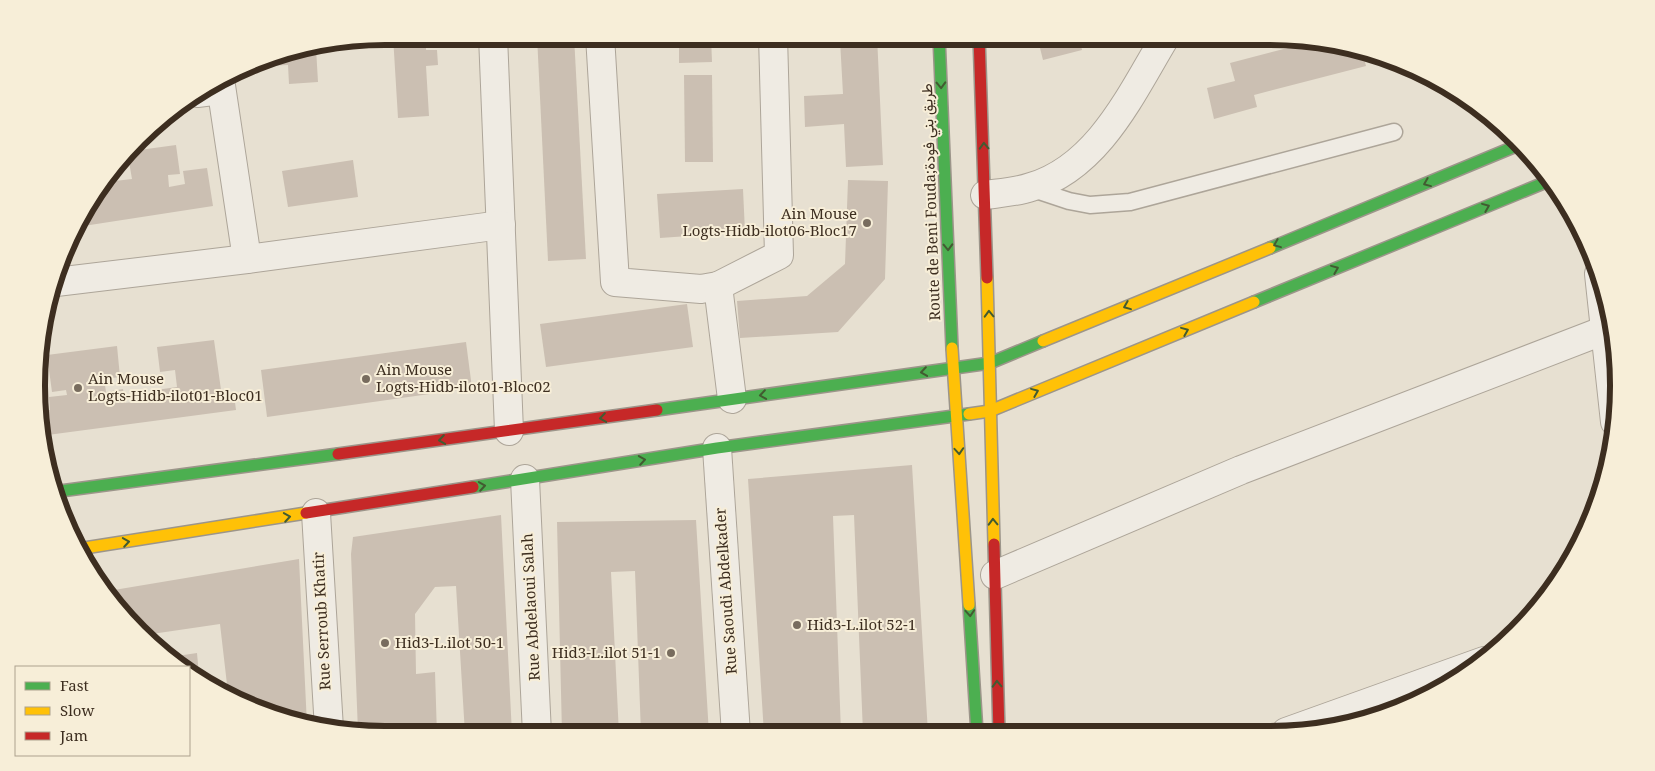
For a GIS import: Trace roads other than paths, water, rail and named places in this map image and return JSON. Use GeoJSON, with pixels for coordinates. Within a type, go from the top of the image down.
{"type":"FeatureCollection","features":[{"type":"Feature","properties":{"kind":"street"},"geometry":{"type":"LineString","coordinates":[[492,45],[509,431]]}},
{"type":"Feature","properties":{"kind":"street"},"geometry":{"type":"LineString","coordinates":[[601,45],[615,282],[701,289],[718,286],[778,255],[773,45]]}},
{"type":"Feature","properties":{"kind":"street","name":"Route de Beni Fouda;طريق بني فودة"},"geometry":{"type":"LineString","coordinates":[[939,45],[953,367],[977,726]]}},
{"type":"Feature","properties":{"kind":"street"},"geometry":{"type":"LineString","coordinates":[[979,45],[986,195],[999,726]]}},
{"type":"Feature","properties":{"kind":"street"},"geometry":{"type":"LineString","coordinates":[[986,195],[1030,188],[1050,180],[1086,156],[1113,123],[1161,45]]}},
{"type":"Feature","properties":{"kind":"street"},"geometry":{"type":"LineString","coordinates":[[213,92],[247,259]]}},
{"type":"Feature","properties":{"kind":"street"},"geometry":{"type":"LineString","coordinates":[[62,491],[509,431],[990,363],[1513,148]]}},
{"type":"Feature","properties":{"kind":"street"},"geometry":{"type":"LineString","coordinates":[[86,548],[316,513],[717,448],[990,411],[1544,183]]}},
{"type":"Feature","properties":{"kind":"street"},"geometry":{"type":"LineString","coordinates":[[61,281],[500,226]]}},
{"type":"Feature","properties":{"kind":"street"},"geometry":{"type":"LineString","coordinates":[[718,286],[732,399]]}},
{"type":"Feature","properties":{"kind":"street"},"geometry":{"type":"LineString","coordinates":[[994,575],[1241,470],[1605,330],[1609,369]]}},
{"type":"Feature","properties":{"kind":"street","name":"Rue Saoudi Abdelkader"},"geometry":{"type":"LineString","coordinates":[[717,448],[735,726]]}},
{"type":"Feature","properties":{"kind":"street","name":"Rue Abdelaoui Salah"},"geometry":{"type":"LineString","coordinates":[[525,479],[538,726]]}},
{"type":"Feature","properties":{"kind":"street","name":"Rue Serroub Khatir"},"geometry":{"type":"LineString","coordinates":[[316,513],[328,721]]}},
{"type":"Feature","properties":{"kind":"street"},"geometry":{"type":"LineString","coordinates":[[1323,721],[1404,698],[1425,688]]}},
{"type":"Feature","properties":{"kind":"lane"},"geometry":{"type":"LineString","coordinates":[[1030,188],[1069,202],[1110,205],[1130,202],[1394,132]]}},
{"type":"Feature","properties":{"kind":"place","name":"Ain Mouse Logts-Hidb-ilot06-Bloc17"},"geometry":{"type":"Point","coordinates":[867,223]}},
{"type":"Feature","properties":{"kind":"place","name":"Ain Mouse Logts-Hidb-ilot01-Bloc02"},"geometry":{"type":"Point","coordinates":[366,379]}},
{"type":"Feature","properties":{"kind":"place","name":"Ain Mouse Logts-Hidb-ilot01-Bloc01"},"geometry":{"type":"Point","coordinates":[78,388]}},
{"type":"Feature","properties":{"kind":"place","name":"Hid3-L.ilot 52-1"},"geometry":{"type":"Point","coordinates":[797,625]}},
{"type":"Feature","properties":{"kind":"place","name":"Hid3-L.ilot 50-1"},"geometry":{"type":"Point","coordinates":[385,643]}},
{"type":"Feature","properties":{"kind":"place","name":"Hid3-L.ilot 51-1"},"geometry":{"type":"Point","coordinates":[671,653]}}]}
